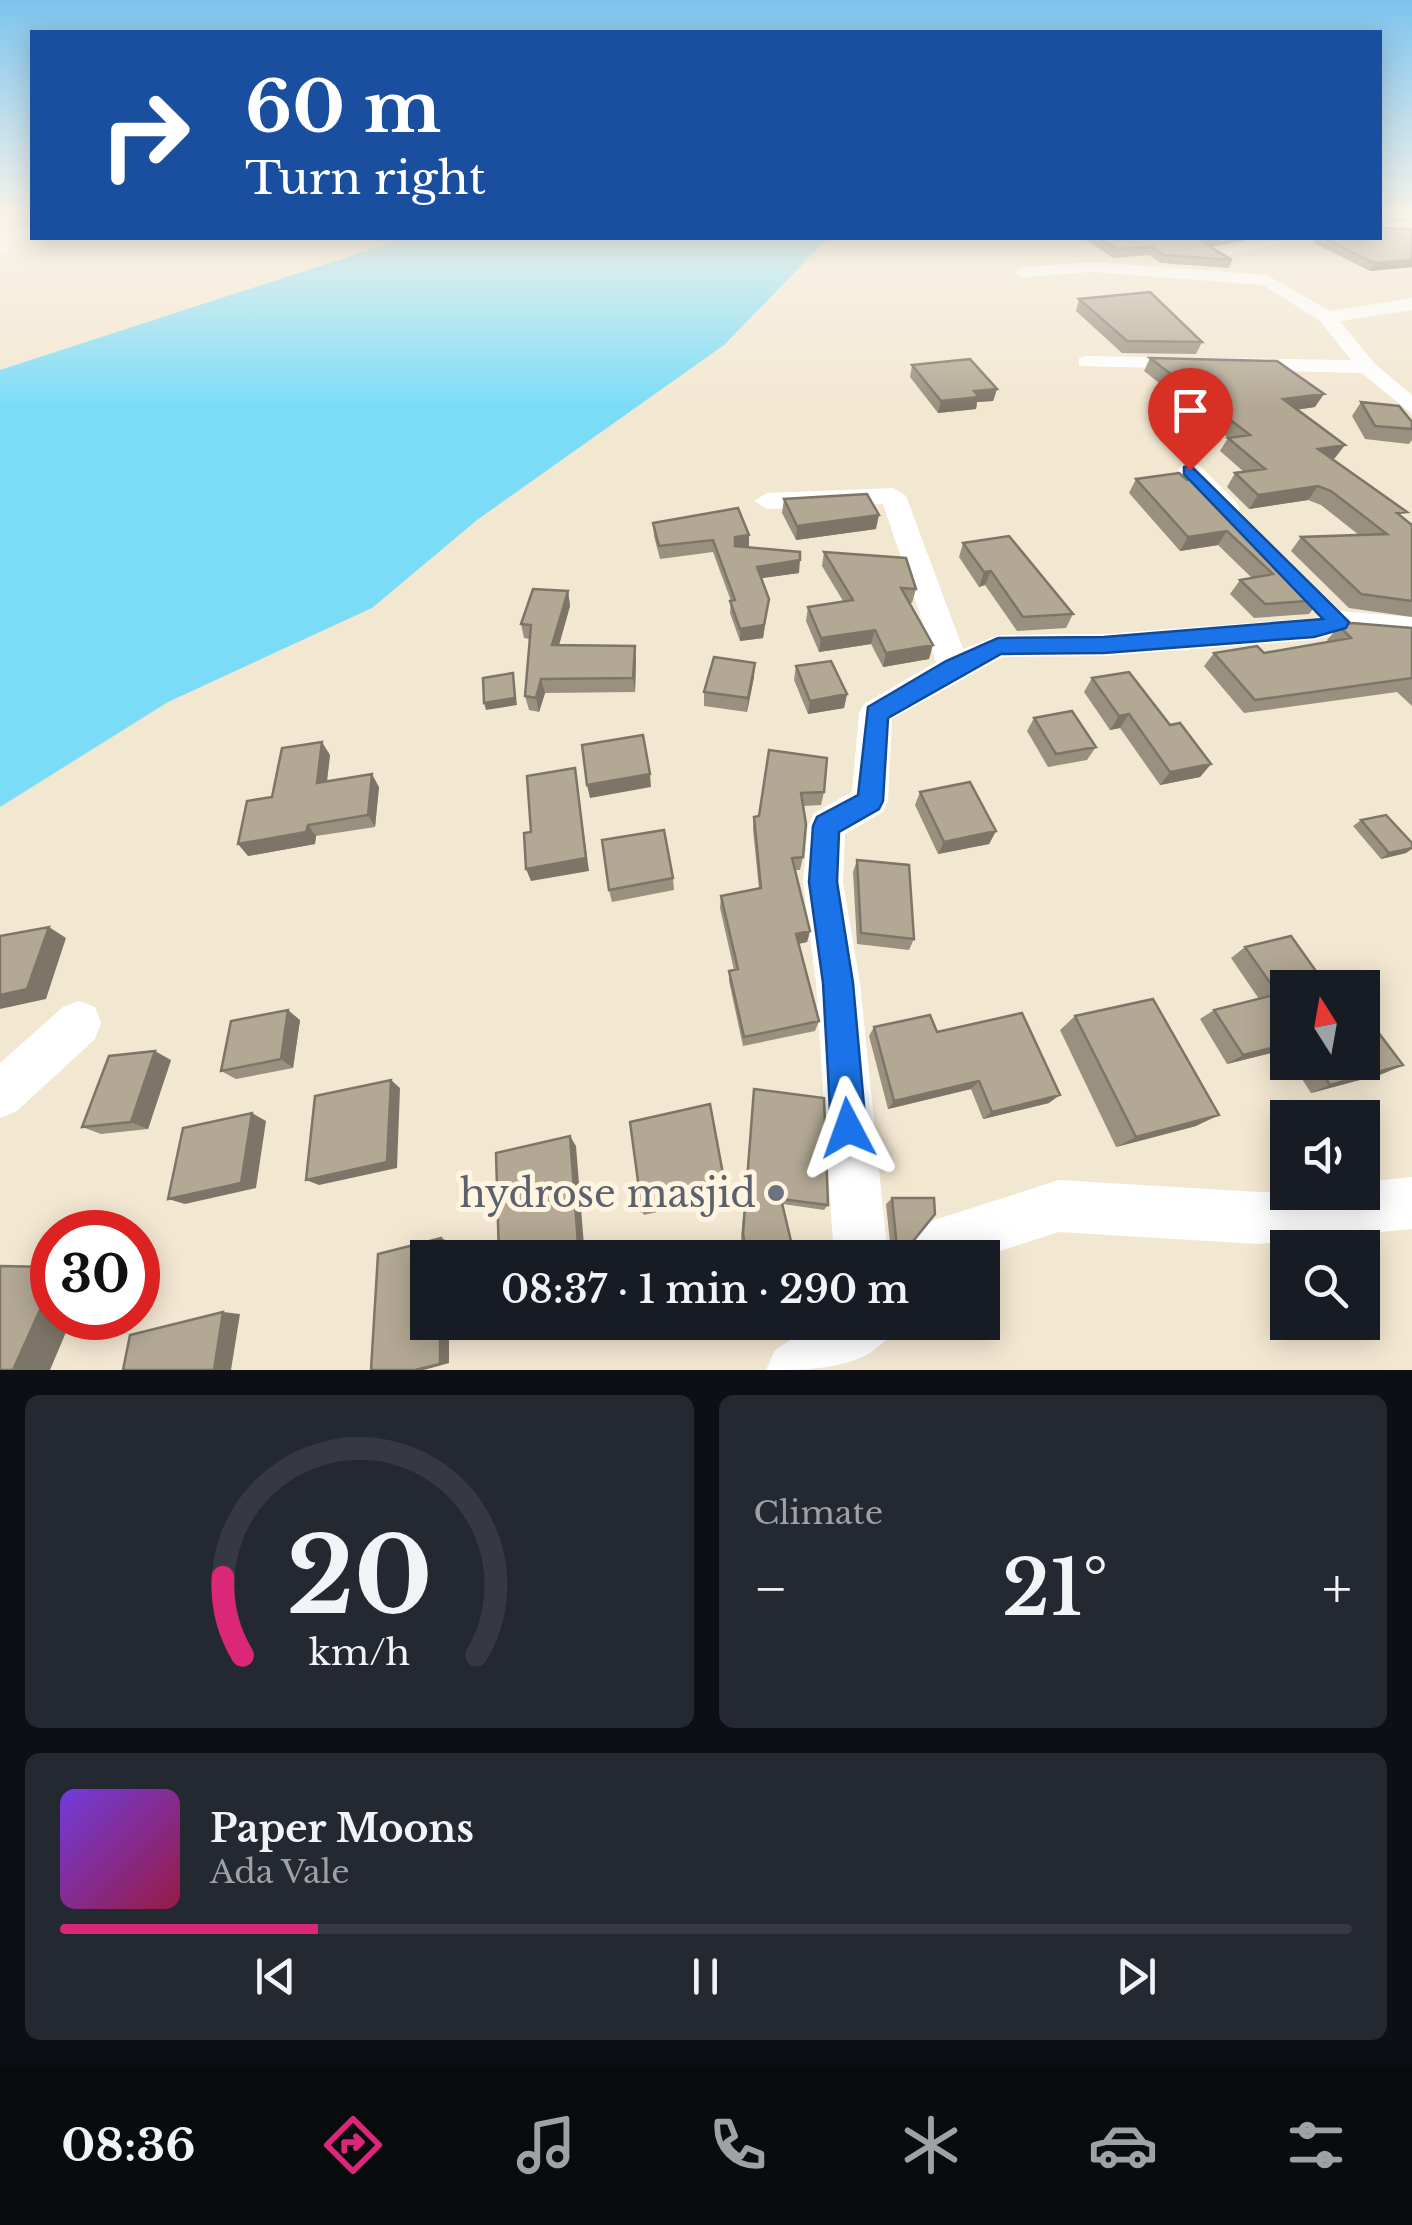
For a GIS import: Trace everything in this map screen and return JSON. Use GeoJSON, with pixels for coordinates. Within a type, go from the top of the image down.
{"type":"FeatureCollection","features":[{"type":"Feature","properties":{"kind":"street"},"geometry":{"type":"LineString","coordinates":[[1263,280],[1326,317],[1367,367],[1412,407]]}},
{"type":"Feature","properties":{"kind":"street"},"geometry":{"type":"LineString","coordinates":[[1326,317],[1412,304]]}},
{"type":"Feature","properties":{"kind":"street"},"geometry":{"type":"LineString","coordinates":[[1086,362],[1367,367]]}},
{"type":"Feature","properties":{"kind":"street"},"geometry":{"type":"LineString","coordinates":[[1190,470],[1244,526]]}},
{"type":"Feature","properties":{"kind":"street"},"geometry":{"type":"LineString","coordinates":[[766,502],[893,496],[954,667]]}},
{"type":"Feature","properties":{"kind":"street"},"geometry":{"type":"LineString","coordinates":[[1312,595],[1338,622]]}},
{"type":"Feature","properties":{"kind":"street"},"geometry":{"type":"LineString","coordinates":[[859,1240],[838,983],[823,882],[826,826],[870,801],[876,714],[954,667],[998,646],[1104,645],[1314,629],[1338,622],[1412,628]]}},
{"type":"Feature","properties":{"kind":"street"},"geometry":{"type":"LineString","coordinates":[[0,1094],[79,1023]]}},
{"type":"Feature","properties":{"kind":"street"},"geometry":{"type":"LineString","coordinates":[[950,1240],[1059,1206],[1258,1218],[1412,1204]]}},
{"type":"Feature","properties":{"kind":"street"},"geometry":{"type":"LineString","coordinates":[[795,1370],[842,1340]]}},
{"type":"Feature","properties":{"kind":"water"},"geometry":{"type":"Polygon","coordinates":[[[277,280],[787,280],[724,345],[477,520],[372,608],[168,702],[0,807],[0,370],[277,280]]]}},
{"type":"Feature","properties":{"kind":"building"},"geometry":{"type":"Polygon","coordinates":[[[1150,292],[1202,342],[1127,341],[1079,299],[1150,292]]]}},
{"type":"Feature","properties":{"kind":"building"},"geometry":{"type":"Polygon","coordinates":[[[1150,358],[1277,361],[1324,394],[1283,399],[1345,445],[1318,449],[1407,512],[1397,513],[1412,525],[1412,601],[1361,594],[1301,537],[1387,534],[1331,491],[1318,486],[1258,495],[1235,473],[1265,469],[1228,438],[1250,435],[1150,358]]]}},
{"type":"Feature","properties":{"kind":"building"},"geometry":{"type":"Polygon","coordinates":[[[970,359],[997,389],[974,391],[979,397],[941,401],[912,365],[970,359]]]}},
{"type":"Feature","properties":{"kind":"building"},"geometry":{"type":"Polygon","coordinates":[[[1361,402],[1399,406],[1412,422],[1412,429],[1375,426],[1361,402]]]}},
{"type":"Feature","properties":{"kind":"building"},"geometry":{"type":"Polygon","coordinates":[[[1179,473],[1187,480],[1200,478],[1320,600],[1265,604],[1240,580],[1273,574],[1227,531],[1188,537],[1136,479],[1179,473]]]}},
{"type":"Feature","properties":{"kind":"building"},"geometry":{"type":"Polygon","coordinates":[[[867,494],[879,515],[797,526],[784,499],[867,494]]]}},
{"type":"Feature","properties":{"kind":"building"},"geometry":{"type":"Polygon","coordinates":[[[738,508],[749,535],[735,537],[735,546],[800,552],[800,560],[757,567],[769,599],[764,625],[740,629],[730,601],[735,600],[713,540],[659,546],[653,523],[738,508]]]}},
{"type":"Feature","properties":{"kind":"building"},"geometry":{"type":"Polygon","coordinates":[[[1009,536],[1073,614],[1023,617],[991,571],[984,572],[963,543],[1009,536]]]}},
{"type":"Feature","properties":{"kind":"building"},"geometry":{"type":"Polygon","coordinates":[[[824,552],[906,558],[916,589],[901,588],[933,645],[886,653],[875,630],[821,638],[808,607],[853,600],[824,552]]]}},
{"type":"Feature","properties":{"kind":"building"},"geometry":{"type":"Polygon","coordinates":[[[533,589],[568,591],[552,645],[635,646],[633,678],[541,679],[536,698],[525,696],[531,625],[521,624],[533,589]]]}},
{"type":"Feature","properties":{"kind":"building"},"geometry":{"type":"Polygon","coordinates":[[[1352,623],[1412,628],[1412,678],[1255,700],[1214,653],[1257,646],[1264,653],[1351,638],[1339,626],[1352,623]]]}},
{"type":"Feature","properties":{"kind":"building"},"geometry":{"type":"Polygon","coordinates":[[[714,657],[755,663],[748,698],[704,692],[714,657]]]}},
{"type":"Feature","properties":{"kind":"building"},"geometry":{"type":"Polygon","coordinates":[[[831,661],[847,694],[810,701],[796,666],[831,661]]]}},
{"type":"Feature","properties":{"kind":"building"},"geometry":{"type":"Polygon","coordinates":[[[1129,672],[1170,725],[1180,723],[1211,764],[1170,772],[1129,714],[1119,716],[1092,678],[1129,672]]]}},
{"type":"Feature","properties":{"kind":"building"},"geometry":{"type":"Polygon","coordinates":[[[513,673],[515,698],[484,703],[483,678],[513,673]]]}},
{"type":"Feature","properties":{"kind":"building"},"geometry":{"type":"Polygon","coordinates":[[[1072,711],[1096,747],[1056,754],[1034,718],[1072,711]]]}},
{"type":"Feature","properties":{"kind":"building"},"geometry":{"type":"Polygon","coordinates":[[[643,735],[650,774],[587,785],[582,745],[643,735]]]}},
{"type":"Feature","properties":{"kind":"building"},"geometry":{"type":"Polygon","coordinates":[[[322,742],[317,783],[372,774],[368,815],[308,825],[306,832],[238,844],[247,801],[272,797],[282,748],[322,742]]]}},
{"type":"Feature","properties":{"kind":"building"},"geometry":{"type":"Polygon","coordinates":[[[769,750],[827,758],[824,792],[801,793],[806,824],[803,857],[792,858],[810,931],[796,934],[819,1021],[744,1037],[729,971],[738,969],[721,896],[761,888],[754,817],[759,816],[769,750]]]}},
{"type":"Feature","properties":{"kind":"building"},"geometry":{"type":"Polygon","coordinates":[[[575,768],[586,858],[526,869],[524,833],[531,832],[527,776],[575,768]]]}},
{"type":"Feature","properties":{"kind":"building"},"geometry":{"type":"Polygon","coordinates":[[[970,782],[996,831],[944,842],[920,792],[970,782]]]}},
{"type":"Feature","properties":{"kind":"building"},"geometry":{"type":"Polygon","coordinates":[[[1386,815],[1412,843],[1412,848],[1389,853],[1361,820],[1386,815]]]}},
{"type":"Feature","properties":{"kind":"building"},"geometry":{"type":"Polygon","coordinates":[[[664,830],[673,878],[609,890],[602,840],[664,830]]]}},
{"type":"Feature","properties":{"kind":"building"},"geometry":{"type":"Polygon","coordinates":[[[857,860],[909,865],[914,939],[861,933],[857,860]]]}},
{"type":"Feature","properties":{"kind":"building"},"geometry":{"type":"Polygon","coordinates":[[[49,927],[27,989],[0,995],[0,936],[49,927]]]}},
{"type":"Feature","properties":{"kind":"building"},"geometry":{"type":"Polygon","coordinates":[[[1291,936],[1315,970],[1270,970],[1270,983],[1245,947],[1291,936]]]}},
{"type":"Feature","properties":{"kind":"building"},"geometry":{"type":"Polygon","coordinates":[[[1270,996],[1270,1048],[1243,1055],[1214,1010],[1270,996]]]}},
{"type":"Feature","properties":{"kind":"building"},"geometry":{"type":"Polygon","coordinates":[[[1153,999],[1219,1115],[1136,1137],[1075,1016],[1153,999]]]}},
{"type":"Feature","properties":{"kind":"building"},"geometry":{"type":"Polygon","coordinates":[[[288,1010],[281,1059],[221,1071],[231,1021],[288,1010]]]}},
{"type":"Feature","properties":{"kind":"building"},"geometry":{"type":"Polygon","coordinates":[[[1022,1013],[1060,1095],[992,1112],[979,1081],[894,1101],[874,1027],[930,1015],[937,1032],[1022,1013]]]}},
{"type":"Feature","properties":{"kind":"building"},"geometry":{"type":"Polygon","coordinates":[[[1380,1035],[1403,1065],[1380,1071],[1380,1035]]]}},
{"type":"Feature","properties":{"kind":"building"},"geometry":{"type":"Polygon","coordinates":[[[155,1051],[131,1122],[82,1127],[109,1056],[155,1051]]]}},
{"type":"Feature","properties":{"kind":"building"},"geometry":{"type":"Polygon","coordinates":[[[391,1080],[387,1162],[306,1180],[315,1096],[391,1080]]]}},
{"type":"Feature","properties":{"kind":"building"},"geometry":{"type":"Polygon","coordinates":[[[754,1089],[824,1098],[828,1205],[781,1199],[791,1240],[744,1240],[754,1089]]]}},
{"type":"Feature","properties":{"kind":"building"},"geometry":{"type":"Polygon","coordinates":[[[710,1104],[726,1190],[642,1211],[630,1122],[710,1104]]]}},
{"type":"Feature","properties":{"kind":"building"},"geometry":{"type":"Polygon","coordinates":[[[252,1113],[241,1183],[168,1199],[183,1128],[252,1113]]]}},
{"type":"Feature","properties":{"kind":"building"},"geometry":{"type":"Polygon","coordinates":[[[570,1136],[578,1240],[498,1240],[496,1153],[570,1136]]]}},
{"type":"Feature","properties":{"kind":"building"},"geometry":{"type":"Polygon","coordinates":[[[892,1198],[934,1198],[935,1214],[914,1240],[896,1240],[892,1198]]]}},
{"type":"Feature","properties":{"kind":"building"},"geometry":{"type":"Polygon","coordinates":[[[410,1246],[410,1340],[440,1340],[440,1364],[415,1370],[371,1370],[378,1254],[410,1246]]]}},
{"type":"Feature","properties":{"kind":"building"},"geometry":{"type":"Polygon","coordinates":[[[0,1266],[30,1267],[30,1332],[13,1370],[0,1370],[0,1266]]]}},
{"type":"Feature","properties":{"kind":"building"},"geometry":{"type":"Polygon","coordinates":[[[223,1312],[214,1370],[123,1370],[129,1340],[160,1340],[160,1328],[223,1312]]]}},
{"type":"Feature","properties":{"kind":"place","name":"hydrose masjid"},"geometry":{"type":"Point","coordinates":[776,1193]}},
{"type":"Feature","properties":{"kind":"route"},"geometry":{"type":"LineString","coordinates":[[848,1128],[838,983],[823,882],[826,826],[870,801],[876,714],[954,667],[998,646],[1104,645],[1314,629],[1338,622],[1190,470]]}}]}
